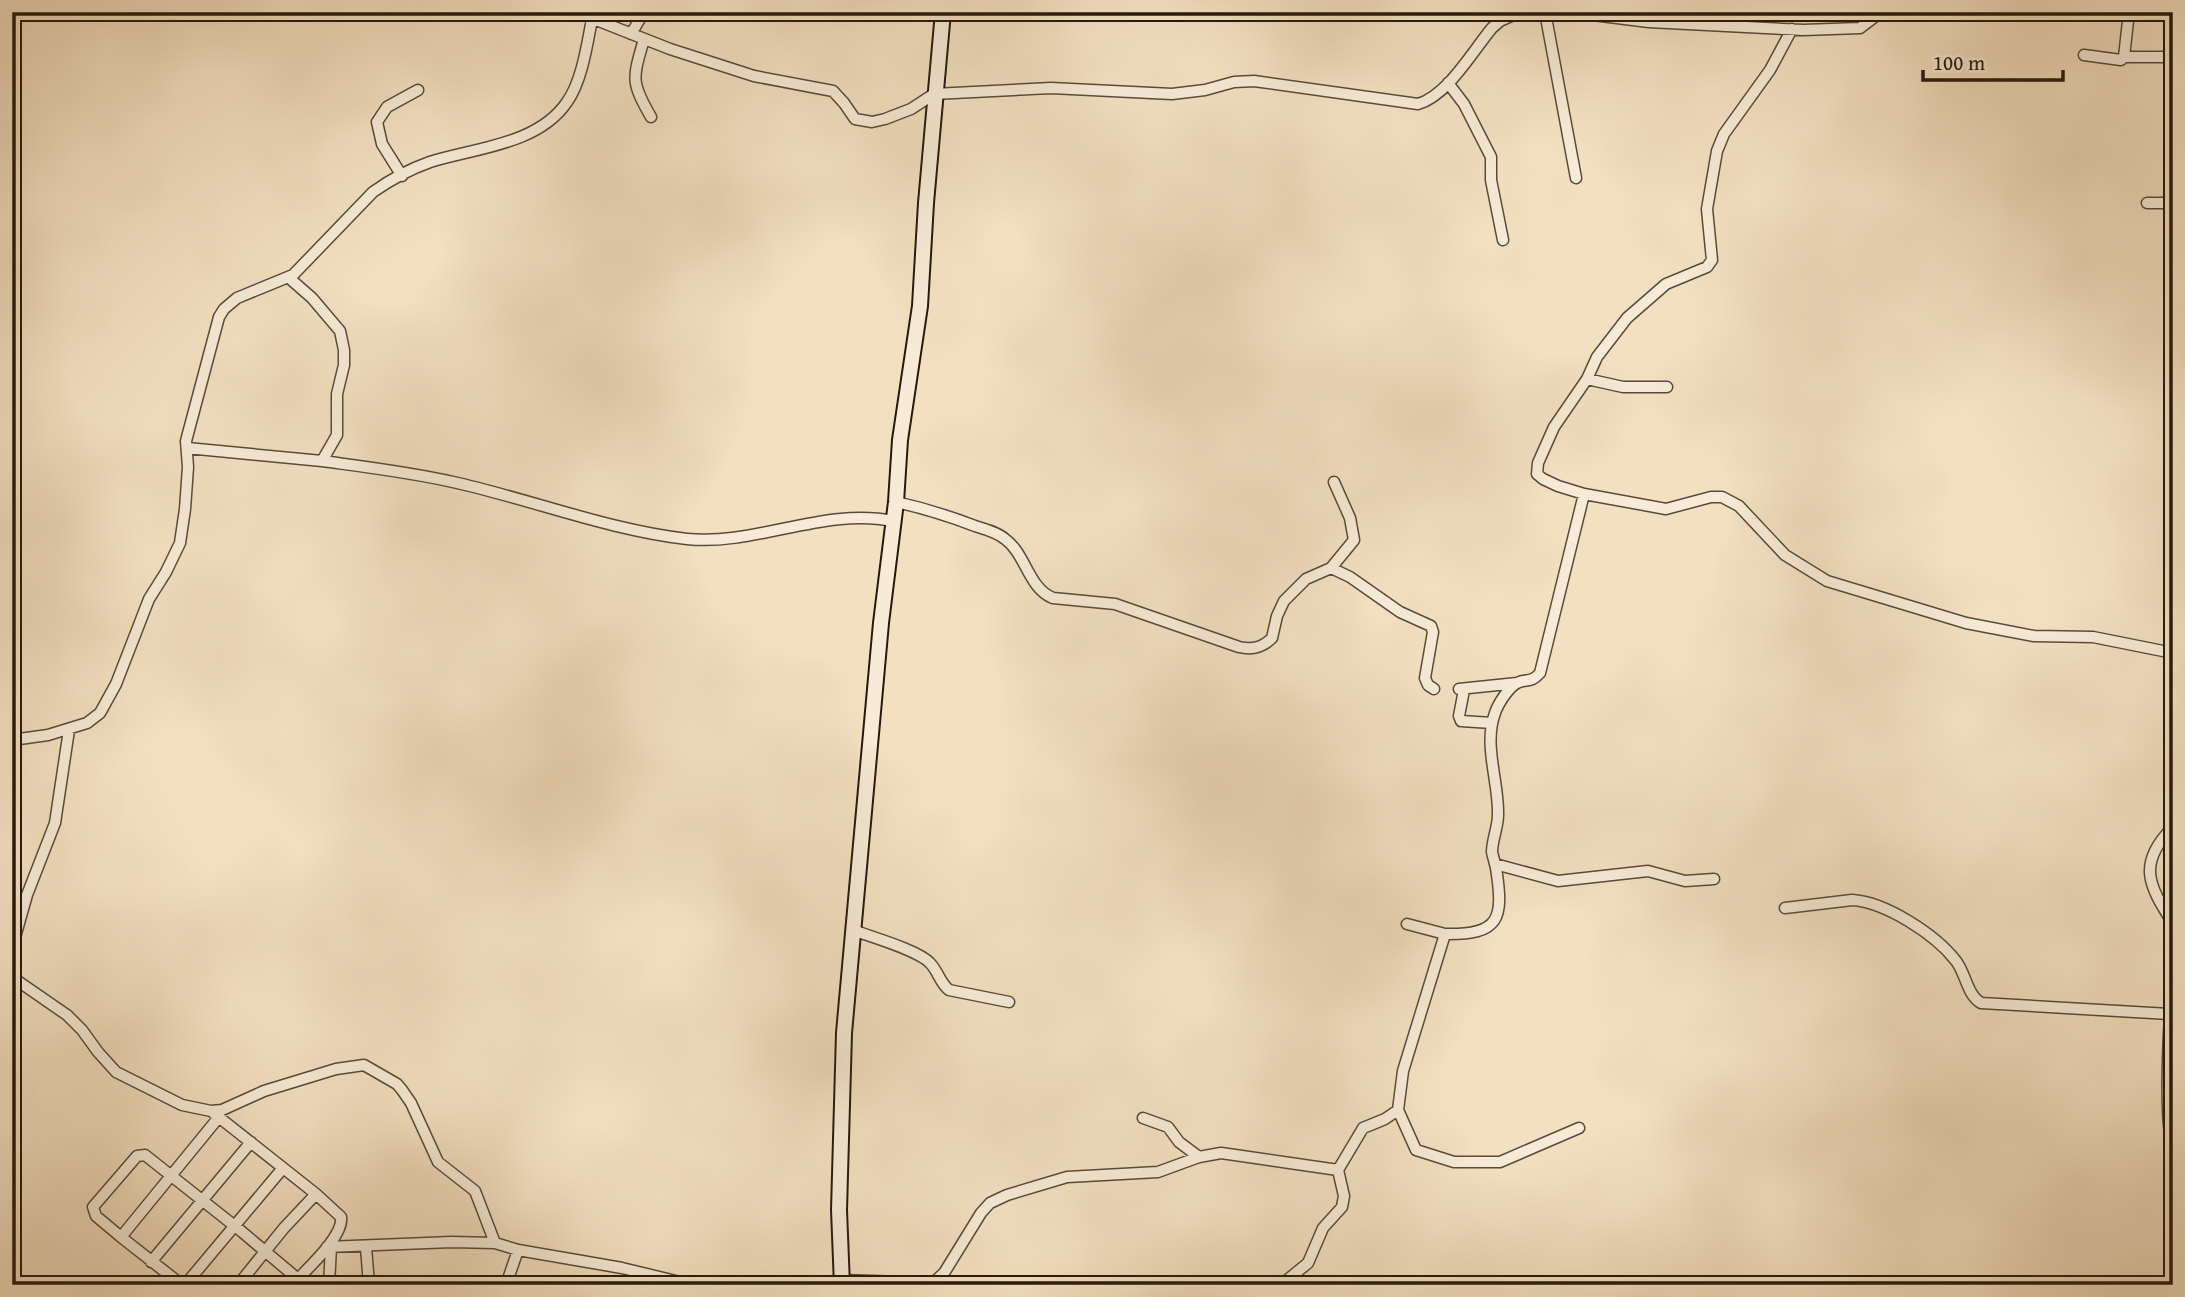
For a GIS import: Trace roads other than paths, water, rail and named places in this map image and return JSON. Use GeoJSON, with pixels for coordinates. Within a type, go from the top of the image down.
{"type":"FeatureCollection","features":[{"type":"Feature","properties":{"kind":"street"},"geometry":{"type":"LineString","coordinates":[[576,12],[644,39],[754,76],[833,91],[855,119],[863,122],[885,119],[911,109],[934,94],[1051,88],[1172,94],[1205,90],[1234,82],[1254,81],[1418,104],[1428,102],[1442,92],[1492,28],[1500,21],[1520,12]]}},
{"type":"Feature","properties":{"kind":"street"},"geometry":{"type":"LineString","coordinates":[[631,34],[644,12]]}},
{"type":"Feature","properties":{"kind":"street"},"geometry":{"type":"LineString","coordinates":[[841,1282],[839,1210],[843,1045],[900,440],[920,306],[934,94],[943,12]]}},
{"type":"Feature","properties":{"kind":"street"},"geometry":{"type":"LineString","coordinates":[[1545,12],[1576,178]]}},
{"type":"Feature","properties":{"kind":"street"},"geometry":{"type":"LineString","coordinates":[[1575,13],[1648,22],[1792,29],[1855,29],[1866,25],[1881,12]]}},
{"type":"Feature","properties":{"kind":"street"},"geometry":{"type":"LineString","coordinates":[[2124,57],[2129,12]]}},
{"type":"Feature","properties":{"kind":"street"},"geometry":{"type":"LineString","coordinates":[[12,740],[69,730],[87,723],[100,713],[116,684],[149,599],[180,543],[188,467],[186,441],[219,317],[224,309],[237,298],[288,277],[332,237],[373,192],[430,163],[525,135],[556,114],[569,100],[584,60],[592,19]]}},
{"type":"Feature","properties":{"kind":"street"},"geometry":{"type":"LineString","coordinates":[[1792,29],[1770,70],[1724,134],[1717,151],[1707,209],[1712,260],[1707,267],[1666,284],[1627,318],[1597,357],[1587,379],[1555,427],[1537,474],[1543,479],[1584,494],[1666,509],[1711,496],[1722,497],[1739,506],[1785,555],[1821,579],[1966,623],[2034,636],[2093,637],[2173,653]]}},
{"type":"Feature","properties":{"kind":"street"},"geometry":{"type":"LineString","coordinates":[[644,39],[634,75],[637,89],[651,117]]}},
{"type":"Feature","properties":{"kind":"street"},"geometry":{"type":"LineString","coordinates":[[2084,55],[2121,60],[2124,57],[2173,57]]}},
{"type":"Feature","properties":{"kind":"street"},"geometry":{"type":"LineString","coordinates":[[1448,83],[1464,104],[1491,157],[1491,180],[1503,240]]}},
{"type":"Feature","properties":{"kind":"street"},"geometry":{"type":"LineString","coordinates":[[402,176],[382,144],[377,122],[387,107],[418,90]]}},
{"type":"Feature","properties":{"kind":"street"},"geometry":{"type":"LineString","coordinates":[[2147,203],[2173,203]]}},
{"type":"Feature","properties":{"kind":"street"},"geometry":{"type":"LineString","coordinates":[[288,277],[312,298],[340,331],[344,350],[344,365],[337,394],[337,435],[321,461]]}},
{"type":"Feature","properties":{"kind":"street"},"geometry":{"type":"LineString","coordinates":[[1587,379],[1623,387],[1667,387]]}},
{"type":"Feature","properties":{"kind":"street"},"geometry":{"type":"LineString","coordinates":[[187,448],[388,468],[687,539],[710,540],[874,517],[893,521]]}},
{"type":"Feature","properties":{"kind":"street"},"geometry":{"type":"LineString","coordinates":[[896,502],[957,518],[1005,538],[1046,596],[1115,604],[1245,648],[1260,647],[1267,643],[1275,629],[1277,615],[1284,601],[1306,579],[1331,568],[1354,540],[1350,518],[1334,482]]}},
{"type":"Feature","properties":{"kind":"street"},"geometry":{"type":"LineString","coordinates":[[1492,723],[1461,721],[1461,689],[1533,681],[1540,673],[1584,494]]}},
{"type":"Feature","properties":{"kind":"street"},"geometry":{"type":"LineString","coordinates":[[1331,568],[1350,577],[1400,612],[1431,626],[1433,632],[1426,678],[1428,685],[1434,689]]}},
{"type":"Feature","properties":{"kind":"street"},"geometry":{"type":"LineString","coordinates":[[1407,924],[1442,942],[1481,932],[1495,921],[1499,902],[1492,850],[1498,814],[1492,760],[1492,723],[1496,710],[1518,682]]}},
{"type":"Feature","properties":{"kind":"street"},"geometry":{"type":"LineString","coordinates":[[12,948],[27,895],[55,823],[69,730]]}},
{"type":"Feature","properties":{"kind":"street"},"geometry":{"type":"LineString","coordinates":[[2173,827],[2155,847],[2150,866],[2152,889],[2173,923]]}},
{"type":"Feature","properties":{"kind":"street"},"geometry":{"type":"LineString","coordinates":[[1495,864],[1558,881],[1648,871],[1691,881],[1714,878]]}},
{"type":"Feature","properties":{"kind":"street"},"geometry":{"type":"LineString","coordinates":[[1785,908],[1852,900],[1892,913],[1948,952],[1957,962],[1974,998],[1981,1003],[2169,1014]]}},
{"type":"Feature","properties":{"kind":"street"},"geometry":{"type":"LineString","coordinates":[[853,930],[921,956],[932,965],[949,990],[1009,1002]]}},
{"type":"Feature","properties":{"kind":"street"},"geometry":{"type":"LineString","coordinates":[[1442,942],[1403,1071],[1398,1110],[1416,1150],[1460,1163],[1500,1162],[1579,1128]]}},
{"type":"Feature","properties":{"kind":"street"},"geometry":{"type":"LineString","coordinates":[[12,977],[67,1015],[116,1072],[176,1102],[215,1114],[316,1194],[338,1213],[342,1220],[329,1247],[298,1283],[265,1252],[234,1226],[148,1156],[139,1154],[93,1207],[93,1214],[183,1285],[234,1226],[283,1168]]}},
{"type":"Feature","properties":{"kind":"street"},"geometry":{"type":"LineString","coordinates":[[2173,995],[2169,1014],[2168,1120],[2173,1146]]}},
{"type":"Feature","properties":{"kind":"street"},"geometry":{"type":"LineString","coordinates":[[121,1237],[215,1114],[264,1091],[335,1069],[364,1065],[397,1084],[402,1090],[438,1162],[475,1191],[495,1243]]}},
{"type":"Feature","properties":{"kind":"street"},"geometry":{"type":"LineString","coordinates":[[1281,1285],[1308,1263],[1324,1228],[1342,1207],[1344,1196],[1338,1170],[1363,1128],[1398,1110]]}},
{"type":"Feature","properties":{"kind":"street"},"geometry":{"type":"LineString","coordinates":[[1143,1118],[1168,1127],[1184,1146],[1199,1157]]}},
{"type":"Feature","properties":{"kind":"street"},"geometry":{"type":"LineString","coordinates":[[151,1262],[251,1142]]}},
{"type":"Feature","properties":{"kind":"street"},"geometry":{"type":"LineString","coordinates":[[823,1285],[841,1282],[933,1283],[944,1273],[985,1208],[997,1199],[1067,1177],[1158,1172],[1199,1157],[1221,1153],[1338,1170]]}},
{"type":"Feature","properties":{"kind":"street"},"geometry":{"type":"LineString","coordinates":[[238,1285],[316,1194]]}},
{"type":"Feature","properties":{"kind":"street"},"geometry":{"type":"LineString","coordinates":[[329,1247],[495,1243],[692,1285]]}},
{"type":"Feature","properties":{"kind":"street"},"geometry":{"type":"LineString","coordinates":[[328,1285],[329,1247]]}},
{"type":"Feature","properties":{"kind":"street"},"geometry":{"type":"LineString","coordinates":[[366,1247],[369,1285]]}},
{"type":"Feature","properties":{"kind":"street"},"geometry":{"type":"LineString","coordinates":[[506,1285],[518,1250]]}}]}
